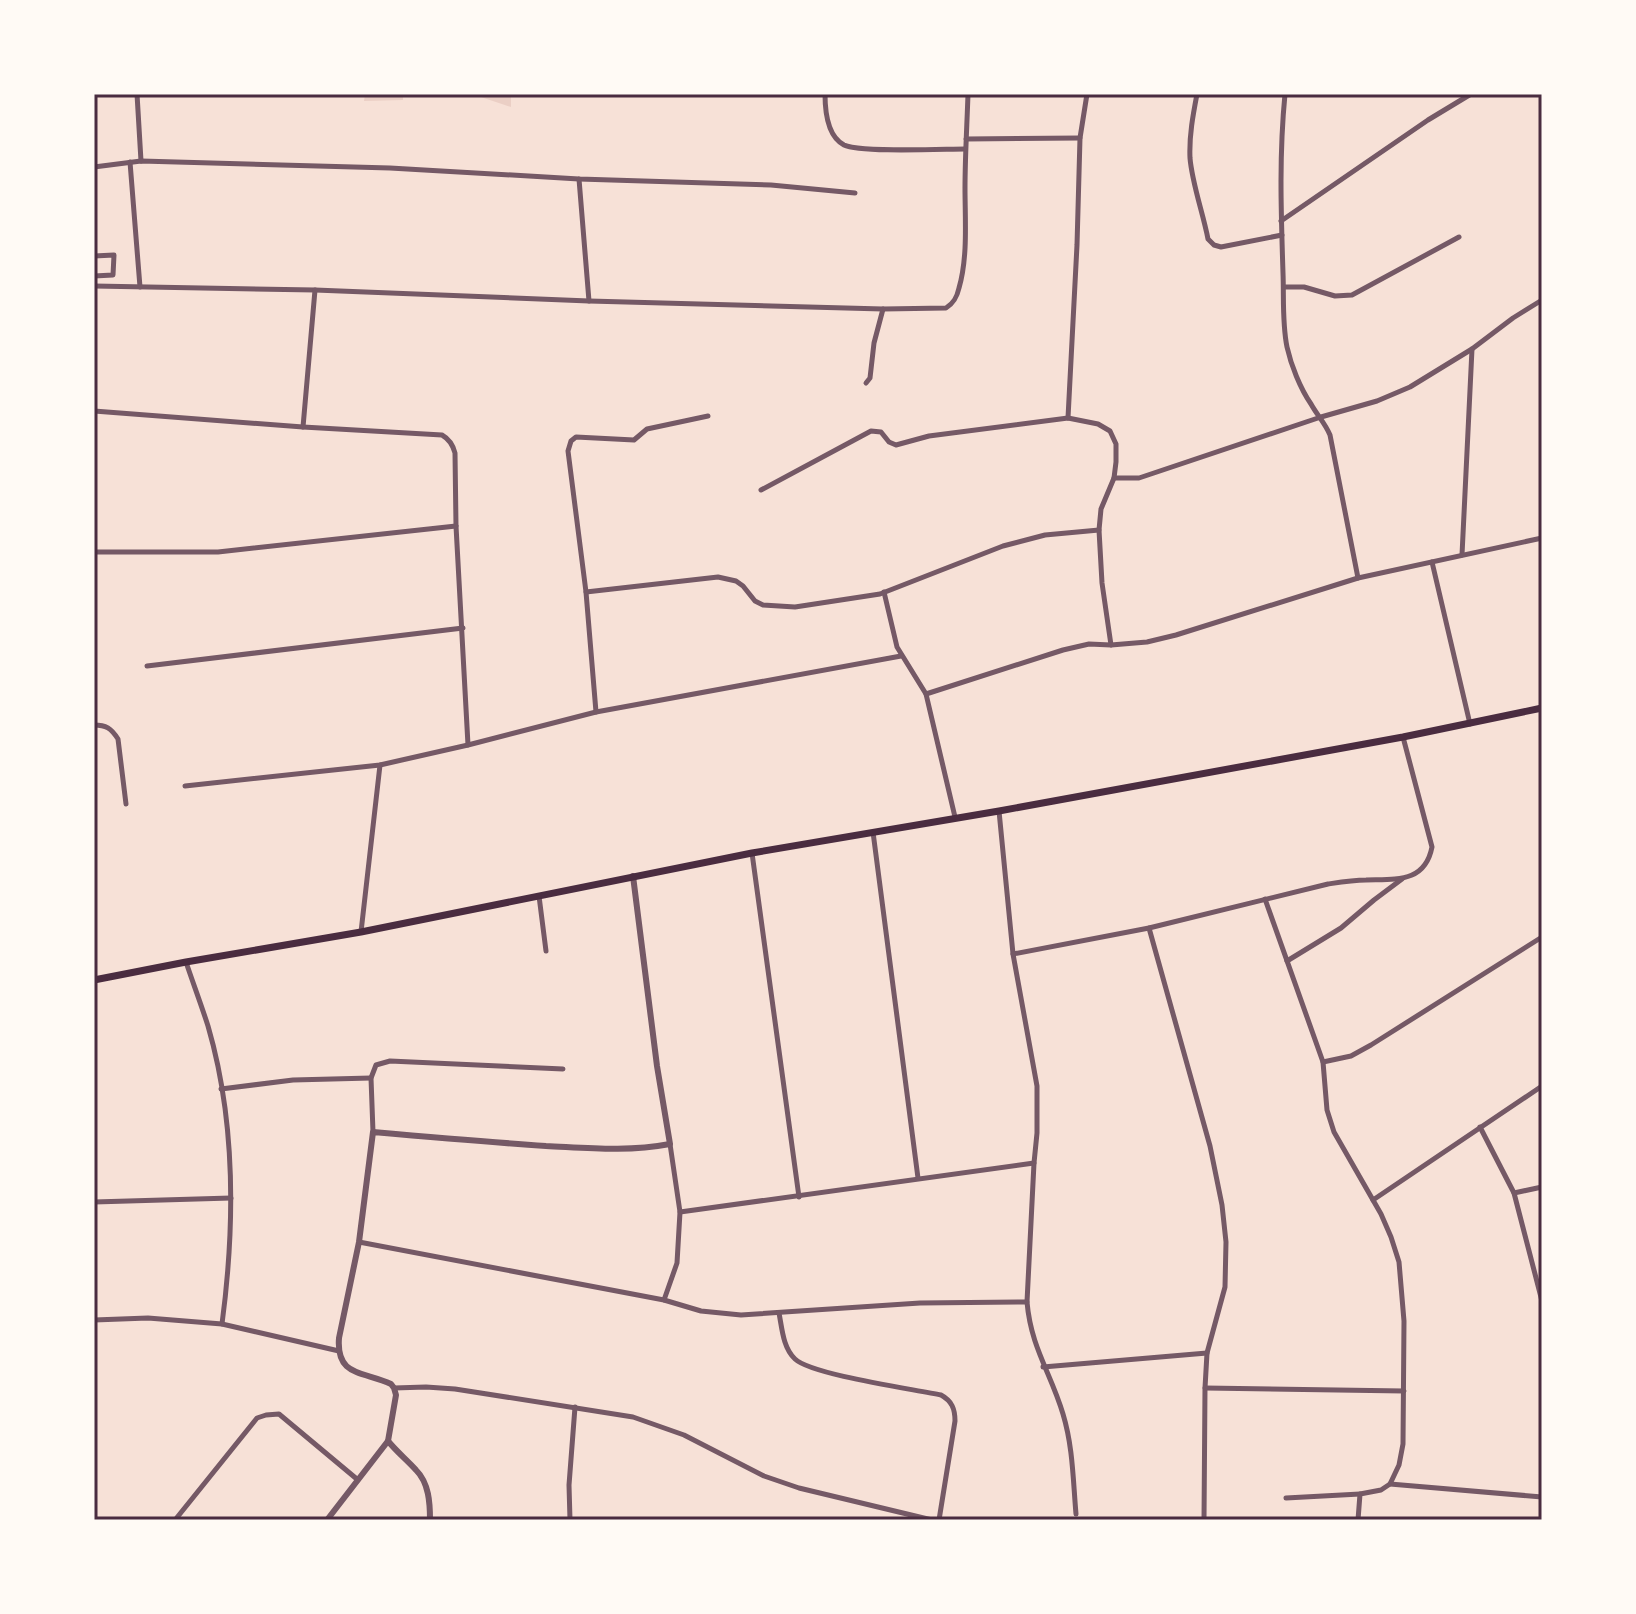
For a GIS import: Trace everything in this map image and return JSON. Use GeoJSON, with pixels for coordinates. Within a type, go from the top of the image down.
{"type":"FeatureCollection","features":[{"type":"Feature","properties":{"kind":"main road"},"geometry":{"type":"LineString","coordinates":[[94,980],[361,932],[752,853],[1403,737],[1542,708]]}},
{"type":"Feature","properties":{"kind":"street"},"geometry":{"type":"LineString","coordinates":[[137,94],[141,161]]}},
{"type":"Feature","properties":{"kind":"street"},"geometry":{"type":"LineString","coordinates":[[825,94],[828,124],[845,145],[866,149],[965,149]]}},
{"type":"Feature","properties":{"kind":"street"},"geometry":{"type":"LineString","coordinates":[[94,286],[315,290],[883,309],[946,308],[953,304],[961,280],[968,94]]}},
{"type":"Feature","properties":{"kind":"street"},"geometry":{"type":"LineString","coordinates":[[1068,418],[1080,138],[1087,94]]}},
{"type":"Feature","properties":{"kind":"street"},"geometry":{"type":"LineString","coordinates":[[1197,94],[1190,156],[1208,239],[1221,247],[1282,235]]}},
{"type":"Feature","properties":{"kind":"street"},"geometry":{"type":"LineString","coordinates":[[1285,94],[1279,182],[1287,347],[1310,403],[1330,435],[1358,578]]}},
{"type":"Feature","properties":{"kind":"street"},"geometry":{"type":"LineString","coordinates":[[1281,221],[1471,94]]}},
{"type":"Feature","properties":{"kind":"street"},"geometry":{"type":"LineString","coordinates":[[966,139],[1080,138]]}},
{"type":"Feature","properties":{"kind":"street"},"geometry":{"type":"LineString","coordinates":[[94,167],[141,161],[390,168],[579,179],[771,185],[855,193]]}},
{"type":"Feature","properties":{"kind":"street"},"geometry":{"type":"LineString","coordinates":[[130,162],[140,287]]}},
{"type":"Feature","properties":{"kind":"street"},"geometry":{"type":"LineString","coordinates":[[579,179],[589,301]]}},
{"type":"Feature","properties":{"kind":"street"},"geometry":{"type":"LineString","coordinates":[[1284,287],[1304,287],[1335,296],[1352,295],[1459,237]]}},
{"type":"Feature","properties":{"kind":"street"},"geometry":{"type":"LineString","coordinates":[[94,256],[114,255],[113,275],[94,276]]}},
{"type":"Feature","properties":{"kind":"street"},"geometry":{"type":"LineString","coordinates":[[303,427],[315,290]]}},
{"type":"Feature","properties":{"kind":"street"},"geometry":{"type":"LineString","coordinates":[[1114,478],[1139,478],[1377,401],[1410,387],[1542,300]]}},
{"type":"Feature","properties":{"kind":"street"},"geometry":{"type":"LineString","coordinates":[[866,383],[870,378],[874,343],[883,309]]}},
{"type":"Feature","properties":{"kind":"street"},"geometry":{"type":"LineString","coordinates":[[1462,555],[1472,349]]}},
{"type":"Feature","properties":{"kind":"street"},"geometry":{"type":"LineString","coordinates":[[94,411],[442,435],[447,438],[455,453],[468,745]]}},
{"type":"Feature","properties":{"kind":"street"},"geometry":{"type":"LineString","coordinates":[[596,712],[586,592],[568,451],[571,441],[576,437],[634,440],[647,429],[708,416]]}},
{"type":"Feature","properties":{"kind":"street"},"geometry":{"type":"LineString","coordinates":[[761,490],[871,431],[881,432],[896,445],[929,436],[1068,418],[1098,424],[1110,431],[1116,450],[1114,478],[1101,509],[1099,530],[1102,583],[1111,645]]}},
{"type":"Feature","properties":{"kind":"street"},"geometry":{"type":"LineString","coordinates":[[94,552],[218,552],[456,526]]}},
{"type":"Feature","properties":{"kind":"street"},"geometry":{"type":"LineString","coordinates":[[586,592],[718,577],[736,581],[763,605],[783,608],[884,592],[1003,546],[1045,535],[1099,530]]}},
{"type":"Feature","properties":{"kind":"street"},"geometry":{"type":"LineString","coordinates":[[926,694],[1063,650],[1089,644],[1147,642],[1358,578],[1542,538]]}},
{"type":"Feature","properties":{"kind":"street"},"geometry":{"type":"LineString","coordinates":[[1432,562],[1470,724]]}},
{"type":"Feature","properties":{"kind":"street"},"geometry":{"type":"LineString","coordinates":[[884,592],[893,637],[901,656],[926,694],[955,817]]}},
{"type":"Feature","properties":{"kind":"street"},"geometry":{"type":"LineString","coordinates":[[147,666],[463,628]]}},
{"type":"Feature","properties":{"kind":"street"},"geometry":{"type":"LineString","coordinates":[[185,786],[380,765],[596,712],[901,656]]}},
{"type":"Feature","properties":{"kind":"street"},"geometry":{"type":"LineString","coordinates":[[94,725],[104,725],[118,739],[126,804]]}},
{"type":"Feature","properties":{"kind":"street"},"geometry":{"type":"LineString","coordinates":[[1013,954],[1149,928],[1328,884],[1412,876],[1426,864],[1432,847],[1403,737]]}},
{"type":"Feature","properties":{"kind":"street"},"geometry":{"type":"LineString","coordinates":[[361,932],[380,765]]}},
{"type":"Feature","properties":{"kind":"street"},"geometry":{"type":"LineString","coordinates":[[999,811],[1013,954],[1037,1086],[1027,1302],[1033,1339],[1063,1413],[1071,1449],[1076,1514]]}},
{"type":"Feature","properties":{"kind":"street"},"geometry":{"type":"LineString","coordinates":[[873,832],[918,1178]]}},
{"type":"Feature","properties":{"kind":"street"},"geometry":{"type":"LineString","coordinates":[[752,853],[799,1197]]}},
{"type":"Feature","properties":{"kind":"street"},"geometry":{"type":"LineString","coordinates":[[633,876],[657,1066],[680,1212],[677,1263],[664,1300]]}},
{"type":"Feature","properties":{"kind":"street"},"geometry":{"type":"LineString","coordinates":[[1287,961],[1341,928],[1402,879]]}},
{"type":"Feature","properties":{"kind":"street"},"geometry":{"type":"LineString","coordinates":[[539,896],[546,951]]}},
{"type":"Feature","properties":{"kind":"street"},"geometry":{"type":"LineString","coordinates":[[1265,899],[1323,1062],[1327,1110],[1334,1132],[1391,1237],[1399,1262],[1404,1307],[1403,1444],[1399,1465],[1390,1484],[1381,1490],[1360,1494],[1286,1498]]}},
{"type":"Feature","properties":{"kind":"street"},"geometry":{"type":"LineString","coordinates":[[1149,928],[1210,1146],[1226,1242],[1226,1278],[1207,1353],[1204,1520]]}},
{"type":"Feature","properties":{"kind":"street"},"geometry":{"type":"LineString","coordinates":[[1323,1062],[1351,1056],[1371,1045],[1542,937]]}},
{"type":"Feature","properties":{"kind":"street"},"geometry":{"type":"LineString","coordinates":[[186,962],[208,1027],[228,1143],[231,1198],[229,1270],[222,1324]]}},
{"type":"Feature","properties":{"kind":"street"},"geometry":{"type":"LineString","coordinates":[[563,1069],[390,1061],[376,1065],[371,1078],[373,1132],[359,1242],[339,1338],[343,1363],[357,1373],[383,1380],[394,1388],[455,1389],[633,1417],[684,1435],[764,1476],[799,1488],[932,1520]]}},
{"type":"Feature","properties":{"kind":"street"},"geometry":{"type":"LineString","coordinates":[[221,1089],[293,1080],[371,1078]]}},
{"type":"Feature","properties":{"kind":"street"},"geometry":{"type":"LineString","coordinates":[[1373,1200],[1542,1086]]}},
{"type":"Feature","properties":{"kind":"street"},"geometry":{"type":"LineString","coordinates":[[1480,1127],[1514,1193],[1542,1301]]}},
{"type":"Feature","properties":{"kind":"street"},"geometry":{"type":"LineString","coordinates":[[373,1132],[614,1150],[670,1144]]}},
{"type":"Feature","properties":{"kind":"street"},"geometry":{"type":"LineString","coordinates":[[680,1212],[1034,1163]]}},
{"type":"Feature","properties":{"kind":"street"},"geometry":{"type":"LineString","coordinates":[[1514,1193],[1542,1187]]}},
{"type":"Feature","properties":{"kind":"street"},"geometry":{"type":"LineString","coordinates":[[94,1202],[231,1198]]}},
{"type":"Feature","properties":{"kind":"street"},"geometry":{"type":"LineString","coordinates":[[359,1242],[664,1300],[720,1314],[942,1302],[1027,1302]]}},
{"type":"Feature","properties":{"kind":"street"},"geometry":{"type":"LineString","coordinates":[[779,1313],[786,1345],[796,1361],[823,1371],[941,1395],[951,1403],[955,1421],[939,1520]]}},
{"type":"Feature","properties":{"kind":"street"},"geometry":{"type":"LineString","coordinates":[[94,1320],[148,1318],[222,1324],[339,1351]]}},
{"type":"Feature","properties":{"kind":"street"},"geometry":{"type":"LineString","coordinates":[[1043,1367],[1207,1353]]}},
{"type":"Feature","properties":{"kind":"street"},"geometry":{"type":"LineString","coordinates":[[327,1520],[388,1441],[396,1403],[394,1388]]}},
{"type":"Feature","properties":{"kind":"street"},"geometry":{"type":"LineString","coordinates":[[1205,1388],[1404,1391]]}},
{"type":"Feature","properties":{"kind":"street"},"geometry":{"type":"LineString","coordinates":[[570,1520],[569,1485],[575,1407]]}},
{"type":"Feature","properties":{"kind":"street"},"geometry":{"type":"LineString","coordinates":[[175,1520],[257,1418],[266,1415],[279,1414],[358,1480]]}},
{"type":"Feature","properties":{"kind":"street"},"geometry":{"type":"LineString","coordinates":[[388,1441],[418,1471],[424,1482],[430,1520]]}},
{"type":"Feature","properties":{"kind":"street"},"geometry":{"type":"LineString","coordinates":[[1390,1484],[1542,1497]]}},
{"type":"Feature","properties":{"kind":"street"},"geometry":{"type":"LineString","coordinates":[[1358,1520],[1360,1494]]}},
{"type":"Feature","properties":{"kind":"shaded area"},"geometry":{"type":"Polygon","coordinates":[[[365,94],[403,94],[403,100],[364,101],[365,94]]]}},
{"type":"Feature","properties":{"kind":"shaded area"},"geometry":{"type":"Polygon","coordinates":[[[472,94],[511,94],[511,107],[472,94]]]}}]}
